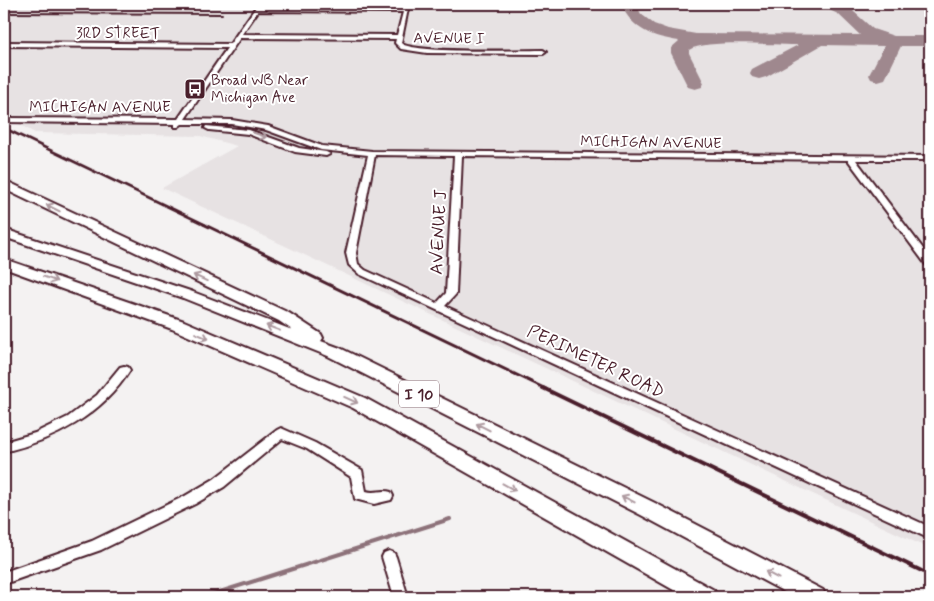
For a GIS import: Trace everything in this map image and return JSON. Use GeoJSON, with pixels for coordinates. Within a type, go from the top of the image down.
{"type":"FeatureCollection","features":[{"type":"Feature","properties":{"kind":"highway"},"geometry":{"type":"LineString","coordinates":[[4,184],[284,317],[334,352]]}},
{"type":"Feature","properties":{"kind":"highway","name":"I 10"},"geometry":{"type":"LineString","coordinates":[[4,234],[188,295],[334,352],[648,509],[815,597]]}},
{"type":"Feature","properties":{"kind":"highway","name":"I 10"},"geometry":{"type":"LineString","coordinates":[[4,263],[178,326],[358,403],[706,597]]}},
{"type":"Feature","properties":{"kind":"street"},"geometry":{"type":"LineString","coordinates":[[179,124],[259,6],[406,7]]}},
{"type":"Feature","properties":{"kind":"street","name":"AVENUE I"},"geometry":{"type":"LineString","coordinates":[[406,7],[398,45],[408,49],[543,52]]}},
{"type":"Feature","properties":{"kind":"street"},"geometry":{"type":"LineString","coordinates":[[238,36],[399,38]]}},
{"type":"Feature","properties":{"kind":"street","name":"3RD STREET"},"geometry":{"type":"LineString","coordinates":[[4,44],[232,46]]}},
{"type":"Feature","properties":{"kind":"street","name":"MICHIGAN AVENUE"},"geometry":{"type":"LineString","coordinates":[[5,122],[20,126],[179,124]]}},
{"type":"Feature","properties":{"kind":"street","name":"MICHIGAN AVENUE"},"geometry":{"type":"LineString","coordinates":[[5,122],[179,124],[249,132],[298,150],[315,154],[930,158]]}},
{"type":"Feature","properties":{"kind":"street","name":"PERIMETER ROAD"},"geometry":{"type":"LineString","coordinates":[[372,153],[351,250],[352,262],[358,269],[372,278],[930,533]]}},
{"type":"Feature","properties":{"kind":"street","name":"AVENUE J"},"geometry":{"type":"LineString","coordinates":[[438,308],[451,294],[458,154]]}},
{"type":"Feature","properties":{"kind":"street"},"geometry":{"type":"LineString","coordinates":[[851,158],[930,264]]}},
{"type":"Feature","properties":{"kind":"street"},"geometry":{"type":"LineString","coordinates":[[4,447],[36,437],[64,425],[84,413],[114,386],[124,370]]}},
{"type":"Feature","properties":{"kind":"street"},"geometry":{"type":"LineString","coordinates":[[4,578],[39,568],[96,546],[190,500],[219,483],[281,433],[311,446],[357,474],[360,495],[374,499],[386,496]]}},
{"type":"Feature","properties":{"kind":"street"},"geometry":{"type":"LineString","coordinates":[[389,557],[401,597]]}},
{"type":"Feature","properties":{"kind":"shaded area"},"geometry":{"type":"Polygon","coordinates":[[[4,4],[930,4],[930,549],[162,188],[237,146],[200,136],[35,133],[4,116],[4,4]]]}},
{"type":"Feature","properties":{"kind":"waterway"},"geometry":{"type":"LineString","coordinates":[[204,597],[450,519]]}},
{"type":"Feature","properties":{"kind":"taxiway"},"geometry":{"type":"LineString","coordinates":[[629,4],[635,16],[648,28],[696,39],[930,41]]}},
{"type":"Feature","properties":{"kind":"taxiway"},"geometry":{"type":"LineString","coordinates":[[808,4],[829,5],[843,11]]}},
{"type":"Feature","properties":{"kind":"taxiway"},"geometry":{"type":"LineString","coordinates":[[836,4],[843,11]]}},
{"type":"Feature","properties":{"kind":"taxiway"},"geometry":{"type":"LineString","coordinates":[[888,4],[925,4]]}},
{"type":"Feature","properties":{"kind":"taxiway"},"geometry":{"type":"LineString","coordinates":[[843,11],[851,5]]}},
{"type":"Feature","properties":{"kind":"taxiway"},"geometry":{"type":"LineString","coordinates":[[843,11],[867,33],[888,39]]}},
{"type":"Feature","properties":{"kind":"taxiway"},"geometry":{"type":"LineString","coordinates":[[695,83],[680,53],[680,48],[690,42],[707,40]]}},
{"type":"Feature","properties":{"kind":"taxiway"},"geometry":{"type":"LineString","coordinates":[[878,75],[895,41]]}},
{"type":"Feature","properties":{"kind":"taxiway"},"geometry":{"type":"LineString","coordinates":[[759,73],[816,42]]}},
{"type":"Feature","properties":{"kind":"railway"},"geometry":{"type":"LineString","coordinates":[[4,13],[222,14]]}},
{"type":"Feature","properties":{"kind":"railway"},"geometry":{"type":"LineString","coordinates":[[4,128],[206,225]]}},
{"type":"Feature","properties":{"kind":"railway"},"geometry":{"type":"LineString","coordinates":[[203,224],[546,389]]}},
{"type":"Feature","properties":{"kind":"railway"},"geometry":{"type":"LineString","coordinates":[[543,388],[930,575]]}},
{"type":"Feature","properties":{"kind":"place","name":"Broad WB Near Michigan Ave"},"geometry":{"type":"Point","coordinates":[195,89]}}]}
